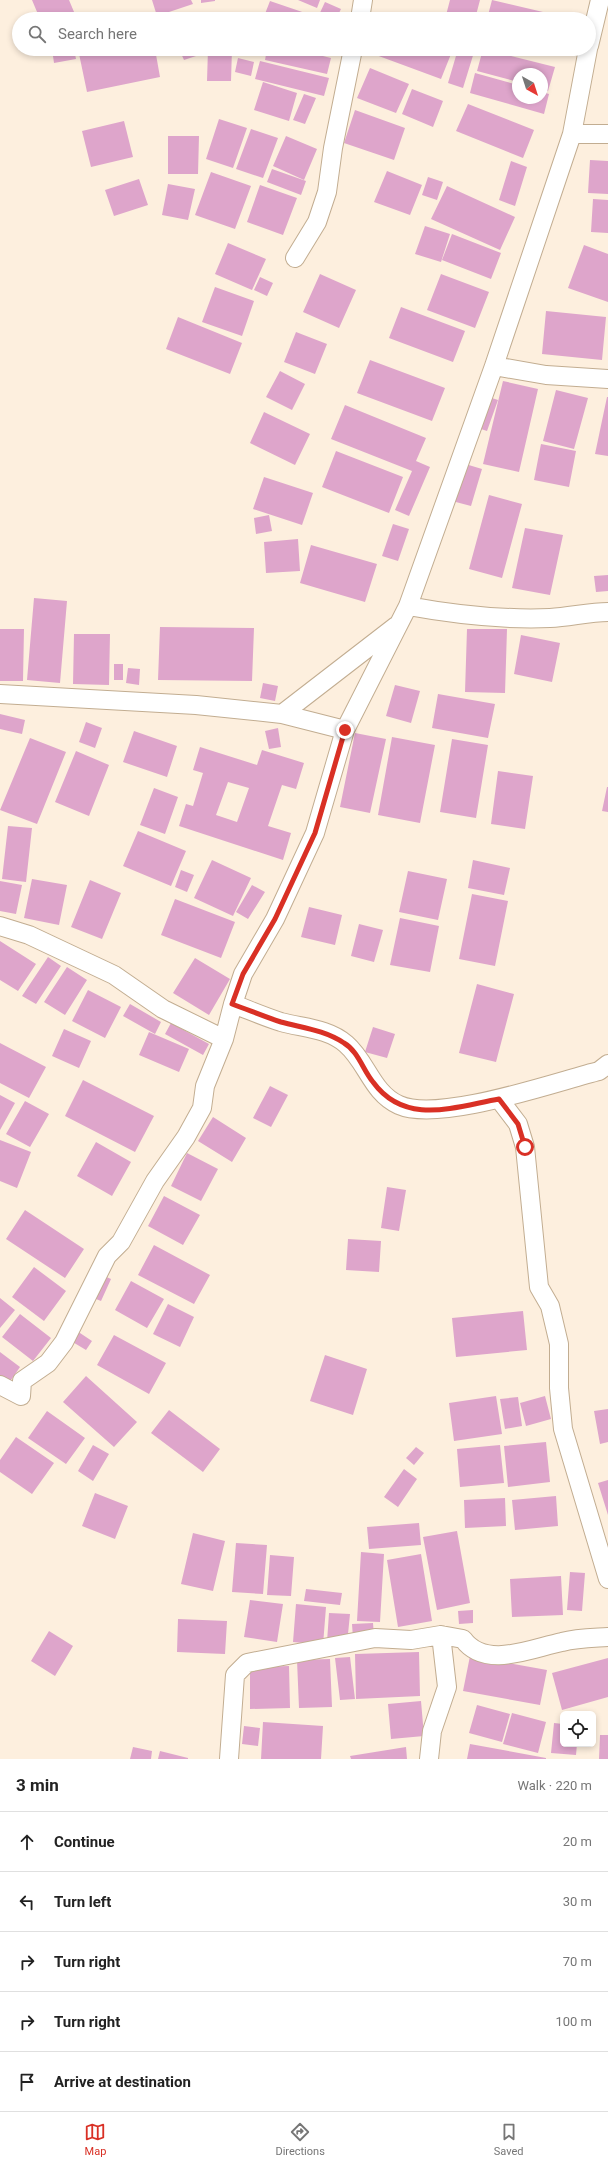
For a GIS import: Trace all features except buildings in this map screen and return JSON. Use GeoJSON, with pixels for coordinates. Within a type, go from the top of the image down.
{"type":"FeatureCollection","features":[{"type":"Feature","properties":{"kind":"street"},"geometry":{"type":"LineString","coordinates":[[361,12],[363,0]]}},
{"type":"Feature","properties":{"kind":"street"},"geometry":{"type":"LineString","coordinates":[[596,17],[600,0]]}},
{"type":"Feature","properties":{"kind":"street"},"geometry":{"type":"LineString","coordinates":[[295,258],[317,222],[327,192],[333,148],[352,56]]}},
{"type":"Feature","properties":{"kind":"street"},"geometry":{"type":"LineString","coordinates":[[0,1385],[21,1396],[22,1381],[48,1363],[64,1342],[107,1256],[121,1242],[154,1181],[186,1137],[202,1108],[205,1086],[224,1039],[232,1004],[243,974],[275,919],[315,833],[345,730],[408,606],[494,366],[572,134],[587,56]]}},
{"type":"Feature","properties":{"kind":"street"},"geometry":{"type":"LineString","coordinates":[[572,134],[608,134]]}},
{"type":"Feature","properties":{"kind":"street"},"geometry":{"type":"LineString","coordinates":[[494,366],[546,375],[608,379]]}},
{"type":"Feature","properties":{"kind":"street"},"geometry":{"type":"LineString","coordinates":[[408,606],[456,615],[511,619],[552,618],[608,612]]}},
{"type":"Feature","properties":{"kind":"street"},"geometry":{"type":"LineString","coordinates":[[282,714],[399,624]]}},
{"type":"Feature","properties":{"kind":"street"},"geometry":{"type":"LineString","coordinates":[[0,694],[196,705],[282,714],[345,730]]}},
{"type":"Feature","properties":{"kind":"street"},"geometry":{"type":"LineString","coordinates":[[0,926],[29,935],[114,975],[163,1009],[224,1039]]}},
{"type":"Feature","properties":{"kind":"street"},"geometry":{"type":"LineString","coordinates":[[232,1004],[281,1022],[320,1030],[346,1044],[359,1060],[372,1082],[386,1098],[399,1106],[417,1110],[446,1109],[499,1099],[600,1071],[608,1064]]}},
{"type":"Feature","properties":{"kind":"street"},"geometry":{"type":"LineString","coordinates":[[499,1099],[518,1124],[525,1147],[539,1287],[550,1306],[559,1344],[559,1388],[563,1429],[608,1579]]}},
{"type":"Feature","properties":{"kind":"street"},"geometry":{"type":"LineString","coordinates":[[229,1759],[235,1675],[247,1663],[375,1638],[411,1640],[440,1636],[463,1639],[469,1647],[482,1654],[501,1655],[529,1650],[562,1641],[608,1638]]}},
{"type":"Feature","properties":{"kind":"street"},"geometry":{"type":"LineString","coordinates":[[429,1759],[432,1731],[447,1687],[440,1636]]}},
{"type":"Feature","properties":{"kind":"route"},"geometry":{"type":"LineString","coordinates":[[345,730],[315,833],[275,919],[243,974],[232,1004],[281,1022],[320,1030],[346,1044],[359,1060],[372,1082],[386,1098],[399,1106],[417,1110],[446,1109],[499,1099],[518,1124],[525,1147]]}}]}
